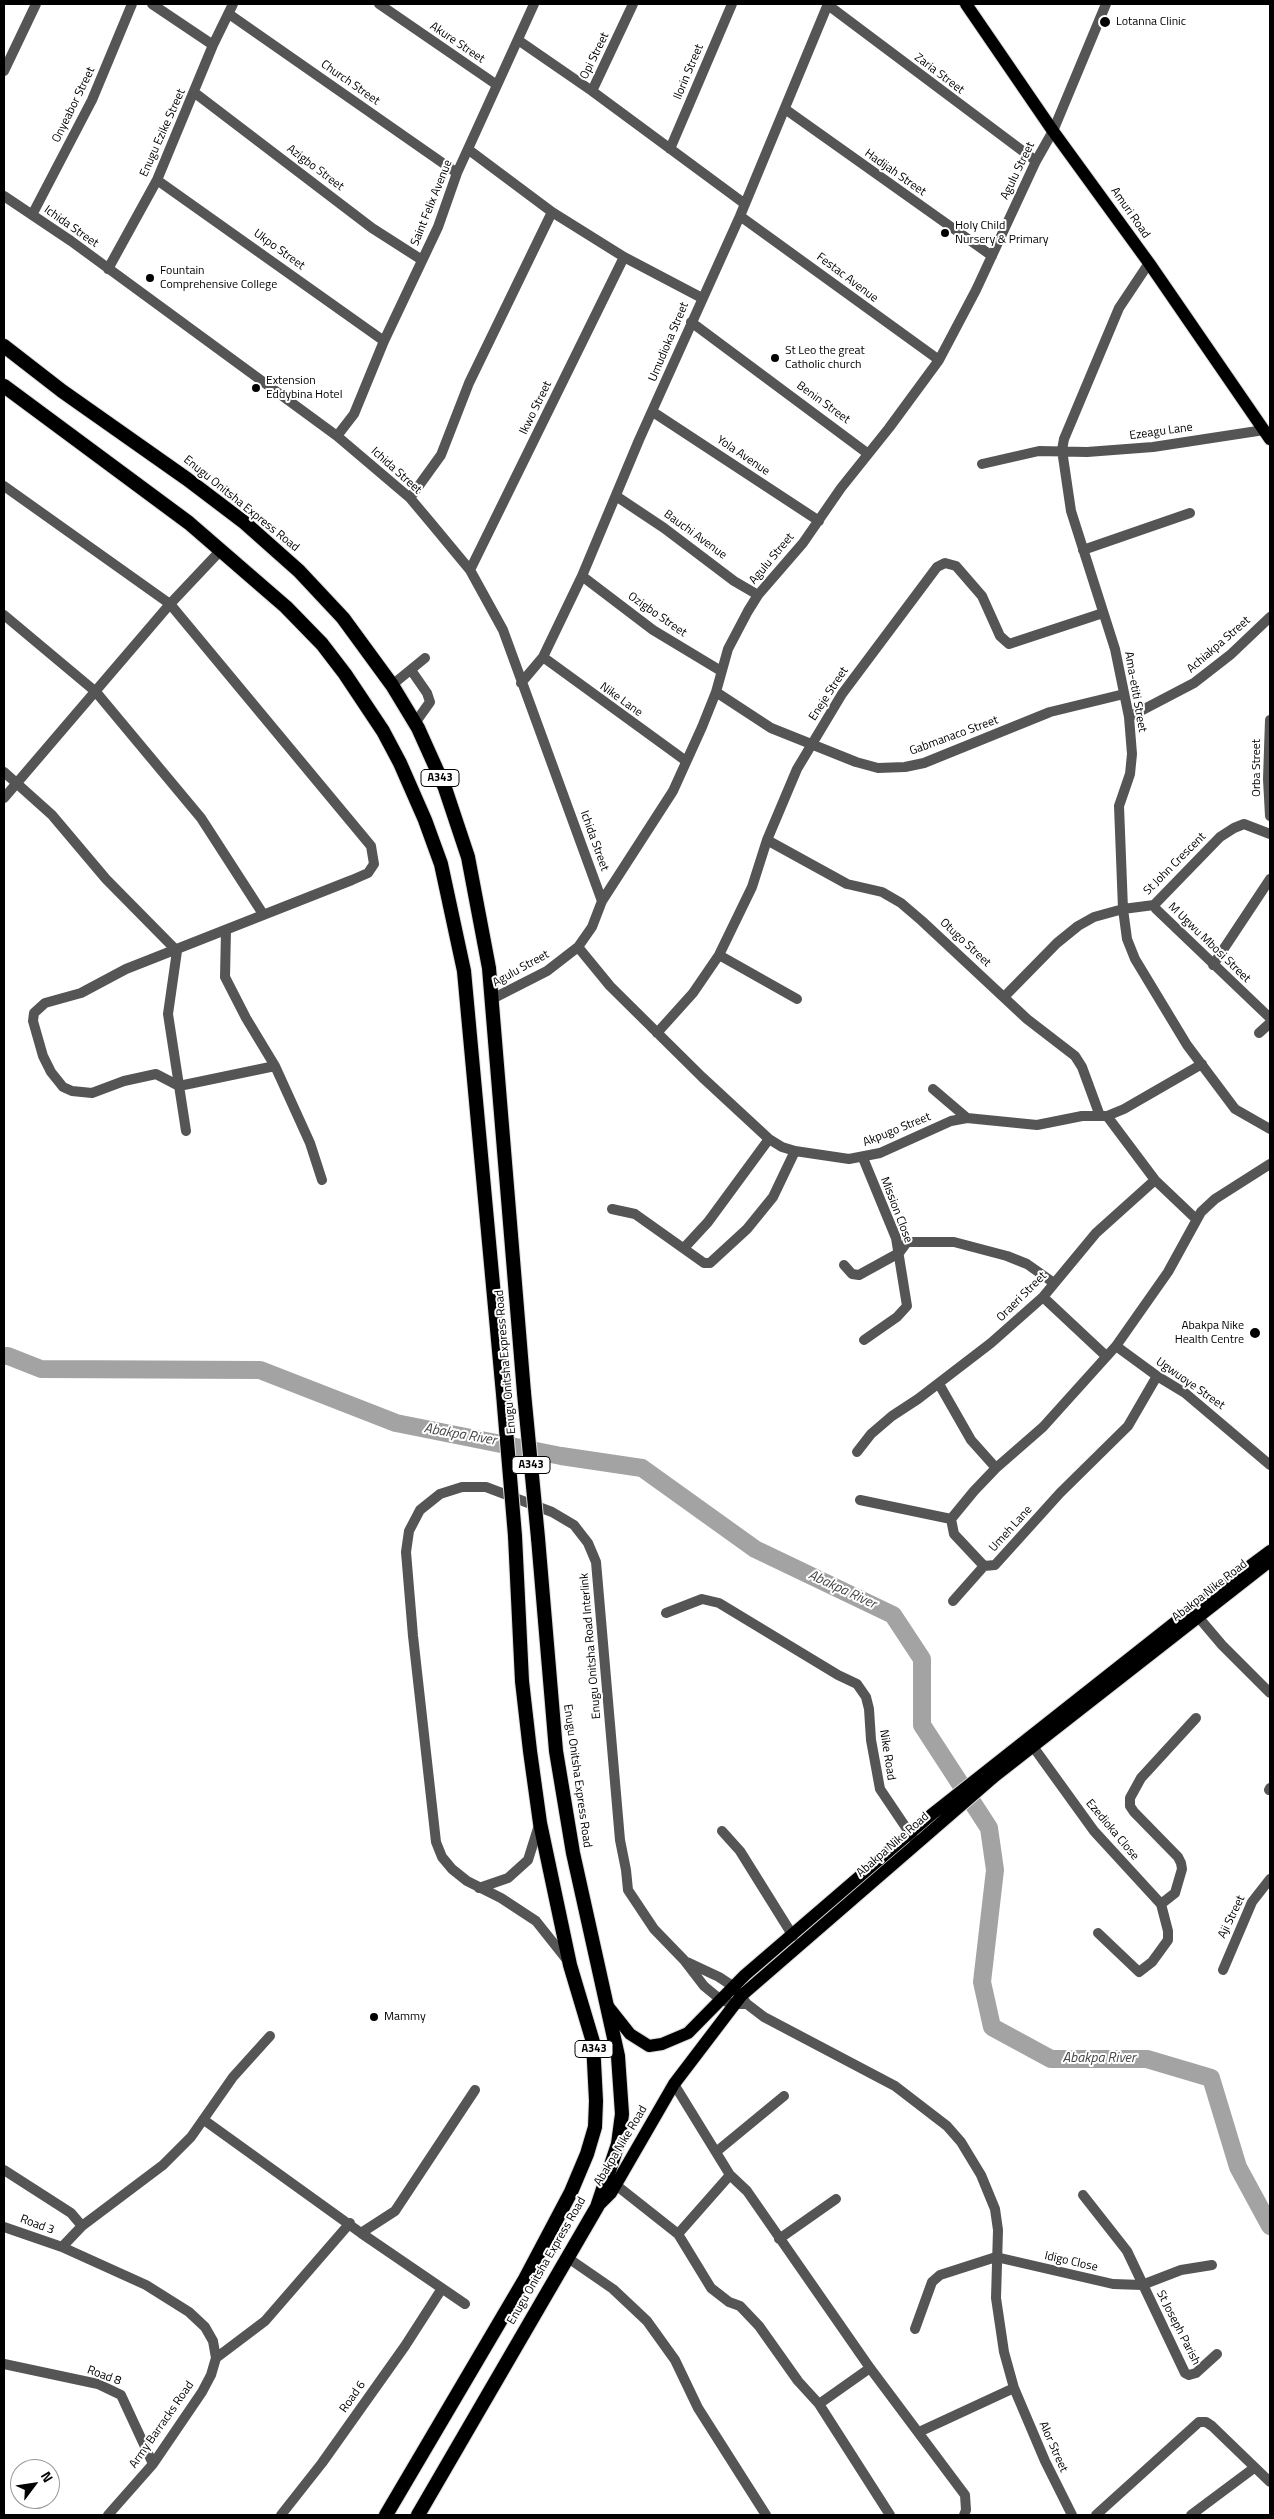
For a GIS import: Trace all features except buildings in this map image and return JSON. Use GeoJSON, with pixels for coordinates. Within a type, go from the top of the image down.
{"type":"FeatureCollection","features":[{"type":"Feature","properties":{"kind":"highway","name":"Enugu Onitsha Express Road"},"geometry":{"type":"LineString","coordinates":[[4,346],[62,391],[157,456],[245,523],[299,571],[343,618],[392,685],[415,723],[444,788],[468,857],[490,968],[524,1393],[556,1751],[573,1853],[604,2001],[618,2056],[622,2114],[618,2144],[596,2207],[418,2515]]}},
{"type":"Feature","properties":{"kind":"highway","name":"Enugu Onitsha Express Road"},"geometry":{"type":"LineString","coordinates":[[4,386],[221,550],[292,612],[322,644],[345,674],[379,725],[400,763],[425,820],[438,855],[453,913],[464,971],[515,1536],[522,1681],[540,1823],[570,1965],[593,2042],[595,2060],[595,2127],[587,2154],[571,2192],[524,2279],[386,2515]]}},
{"type":"Feature","properties":{"kind":"main road","name":"Amuri Road"},"geometry":{"type":"LineString","coordinates":[[966,4],[1053,131],[1149,263],[1267,434]]}},
{"type":"Feature","properties":{"kind":"main road","name":"Abakpa Nike Road"},"geometry":{"type":"LineString","coordinates":[[604,2001],[630,2034],[648,2046],[662,2044],[688,2033],[717,2005],[739,1998],[914,1839],[992,1772],[1195,1613],[1270,1551]]}},
{"type":"Feature","properties":{"kind":"main road","name":"Abakpa Nike Road"},"geometry":{"type":"LineString","coordinates":[[1195,1613],[1270,1562]]}},
{"type":"Feature","properties":{"kind":"main road","name":"Abakpa Nike Road"},"geometry":{"type":"LineString","coordinates":[[596,2207],[616,2185],[674,2084],[739,1998],[793,1936],[914,1839]]}},
{"type":"Feature","properties":{"kind":"street"},"geometry":{"type":"LineString","coordinates":[[4,71],[36,4]]}},
{"type":"Feature","properties":{"kind":"street","name":"Onyeabor Street"},"geometry":{"type":"LineString","coordinates":[[32,215],[92,100],[132,4]]}},
{"type":"Feature","properties":{"kind":"street"},"geometry":{"type":"LineString","coordinates":[[152,4],[213,45]]}},
{"type":"Feature","properties":{"kind":"street","name":"Enugu Ezike Street"},"geometry":{"type":"LineString","coordinates":[[108,269],[157,180],[195,93],[213,45],[233,4]]}},
{"type":"Feature","properties":{"kind":"street","name":"Akure Street"},"geometry":{"type":"LineString","coordinates":[[379,4],[497,85]]}},
{"type":"Feature","properties":{"kind":"street","name":"Saint Felix Avenue"},"geometry":{"type":"LineString","coordinates":[[337,436],[354,414],[384,342],[438,227],[457,173],[534,4]]}},
{"type":"Feature","properties":{"kind":"street","name":"Opi Street"},"geometry":{"type":"LineString","coordinates":[[518,40],[592,91],[633,4]]}},
{"type":"Feature","properties":{"kind":"street","name":"Ilorin Street"},"geometry":{"type":"LineString","coordinates":[[670,149],[732,4]]}},
{"type":"Feature","properties":{"kind":"street","name":"Agulu Street"},"geometry":{"type":"LineString","coordinates":[[492,999],[547,971],[578,947],[592,927],[602,900],[673,791],[716,692],[731,642],[758,595],[819,521],[867,453],[889,428],[939,360],[992,256],[1036,161],[1053,131],[1086,57],[1106,4]]}},
{"type":"Feature","properties":{"kind":"street","name":"Umudioka Street"},"geometry":{"type":"LineString","coordinates":[[521,683],[543,657],[582,576],[639,440],[740,216],[828,5]]}},
{"type":"Feature","properties":{"kind":"street","name":"Zaria Street"},"geometry":{"type":"LineString","coordinates":[[828,5],[1036,161]]}},
{"type":"Feature","properties":{"kind":"street","name":"Church Street"},"geometry":{"type":"LineString","coordinates":[[228,14],[457,173]]}},
{"type":"Feature","properties":{"kind":"street"},"geometry":{"type":"LineString","coordinates":[[592,91],[745,204]]}},
{"type":"Feature","properties":{"kind":"street","name":"Azigbo Street"},"geometry":{"type":"LineString","coordinates":[[195,93],[372,228],[422,260]]}},
{"type":"Feature","properties":{"kind":"street","name":"Hadijah Street"},"geometry":{"type":"LineString","coordinates":[[785,108],[992,256]]}},
{"type":"Feature","properties":{"kind":"street"},"geometry":{"type":"LineString","coordinates":[[469,150],[552,212],[624,257],[702,298]]}},
{"type":"Feature","properties":{"kind":"street","name":"Ukpo Street"},"geometry":{"type":"LineString","coordinates":[[157,180],[384,342]]}},
{"type":"Feature","properties":{"kind":"street","name":"Ichida Street"},"geometry":{"type":"LineString","coordinates":[[4,196],[108,269],[337,436],[410,498],[470,570],[503,630],[602,900]]}},
{"type":"Feature","properties":{"kind":"street"},"geometry":{"type":"LineString","coordinates":[[410,498],[442,455],[469,383],[552,212]]}},
{"type":"Feature","properties":{"kind":"street","name":"Festac Avenue"},"geometry":{"type":"LineString","coordinates":[[740,216],[939,360]]}},
{"type":"Feature","properties":{"kind":"street","name":"Ikwo Street"},"geometry":{"type":"LineString","coordinates":[[470,570],[624,257]]}},
{"type":"Feature","properties":{"kind":"street","name":"Ama-etiti Street"},"geometry":{"type":"LineString","coordinates":[[1149,263],[1119,308],[1064,439],[1062,450],[1071,511],[1115,649],[1129,717],[1132,754],[1130,774],[1119,806],[1123,909],[1127,939],[1135,959],[1173,1024],[1236,1109],[1270,1128]]}},
{"type":"Feature","properties":{"kind":"street","name":"Benin Street"},"geometry":{"type":"LineString","coordinates":[[691,322],[867,453]]}},
{"type":"Feature","properties":{"kind":"street","name":"Yola Avenue"},"geometry":{"type":"LineString","coordinates":[[653,412],[819,521]]}},
{"type":"Feature","properties":{"kind":"street","name":"Ezeagu Lane"},"geometry":{"type":"LineString","coordinates":[[982,464],[1039,450],[1087,452],[1153,447],[1267,434]]}},
{"type":"Feature","properties":{"kind":"street"},"geometry":{"type":"LineString","coordinates":[[4,486],[170,604],[371,846],[374,864],[368,873],[263,914],[177,951],[126,969],[81,993],[45,1003],[34,1013],[33,1021],[43,1056],[51,1072],[63,1087],[72,1091],[92,1093],[124,1081],[156,1074],[179,1086],[275,1066]]}},
{"type":"Feature","properties":{"kind":"street","name":"Bauchi Avenue"},"geometry":{"type":"LineString","coordinates":[[616,496],[664,528],[734,581],[758,595]]}},
{"type":"Feature","properties":{"kind":"street"},"geometry":{"type":"LineString","coordinates":[[1083,550],[1190,513]]}},
{"type":"Feature","properties":{"kind":"street"},"geometry":{"type":"LineString","coordinates":[[4,798],[170,604],[221,550]]}},
{"type":"Feature","properties":{"kind":"street","name":"Eneje Street"},"geometry":{"type":"LineString","coordinates":[[657,1032],[693,993],[719,954],[752,887],[767,840],[797,769],[812,743],[842,694],[886,632],[937,567],[945,563],[956,566],[982,596],[1000,636],[1009,644],[1103,613]]}},
{"type":"Feature","properties":{"kind":"street","name":"Ozigbo Street"},"geometry":{"type":"LineString","coordinates":[[582,576],[653,630],[721,671]]}},
{"type":"Feature","properties":{"kind":"street"},"geometry":{"type":"LineString","coordinates":[[4,614],[96,692],[201,818],[263,914]]}},
{"type":"Feature","properties":{"kind":"street","name":"Achiakpa Street"},"geometry":{"type":"LineString","coordinates":[[1129,717],[1194,683],[1230,654],[1270,617]]}},
{"type":"Feature","properties":{"kind":"street","name":"Nike Lane"},"geometry":{"type":"LineString","coordinates":[[543,657],[686,761]]}},
{"type":"Feature","properties":{"kind":"street"},"geometry":{"type":"LineString","coordinates":[[392,685],[425,658]]}},
{"type":"Feature","properties":{"kind":"street"},"geometry":{"type":"LineString","coordinates":[[411,670],[427,693],[430,702],[415,723]]}},
{"type":"Feature","properties":{"kind":"street","name":"Gabmanaco Street"},"geometry":{"type":"LineString","coordinates":[[716,692],[772,728],[856,762],[878,768],[905,767],[924,763],[1050,712],[1124,694]]}},
{"type":"Feature","properties":{"kind":"street","name":"Orba Street"},"geometry":{"type":"LineString","coordinates":[[1270,720],[1268,779],[1270,816]]}},
{"type":"Feature","properties":{"kind":"street"},"geometry":{"type":"LineString","coordinates":[[4,772],[52,814],[106,879],[177,951]]}},
{"type":"Feature","properties":{"kind":"street","name":"St John Crescent"},"geometry":{"type":"LineString","coordinates":[[1004,997],[1056,943],[1078,926],[1094,917],[1123,909],[1154,905],[1227,833],[1244,824],[1270,834]]}},
{"type":"Feature","properties":{"kind":"street","name":"Otugo Street"},"geometry":{"type":"LineString","coordinates":[[767,840],[847,884],[882,892],[901,903],[1027,1019],[1075,1056],[1082,1067],[1103,1116],[1155,1180],[1196,1219]]}},
{"type":"Feature","properties":{"kind":"street"},"geometry":{"type":"LineString","coordinates":[[1213,965],[1270,879]]}},
{"type":"Feature","properties":{"kind":"street","name":"M Ugwu Mbosi Street"},"geometry":{"type":"LineString","coordinates":[[1154,905],[1213,965],[1270,1018]]}},
{"type":"Feature","properties":{"kind":"street"},"geometry":{"type":"LineString","coordinates":[[226,930],[225,977],[246,1018],[275,1066],[310,1144],[322,1180]]}},
{"type":"Feature","properties":{"kind":"street","name":"Akpugo Street"},"geometry":{"type":"LineString","coordinates":[[578,947],[610,986],[769,1139],[782,1147],[795,1151],[849,1159],[863,1158],[880,1153],[952,1121],[968,1118],[1037,1125],[1082,1116],[1103,1116],[1124,1109],[1202,1064]]}},
{"type":"Feature","properties":{"kind":"street"},"geometry":{"type":"LineString","coordinates":[[177,951],[168,1014],[186,1132]]}},
{"type":"Feature","properties":{"kind":"street"},"geometry":{"type":"LineString","coordinates":[[719,954],[797,999]]}},
{"type":"Feature","properties":{"kind":"street"},"geometry":{"type":"LineString","coordinates":[[1259,1033],[1270,1023]]}},
{"type":"Feature","properties":{"kind":"street"},"geometry":{"type":"LineString","coordinates":[[933,1089],[968,1118]]}},
{"type":"Feature","properties":{"kind":"street"},"geometry":{"type":"LineString","coordinates":[[684,1248],[708,1222],[769,1139]]}},
{"type":"Feature","properties":{"kind":"street"},"geometry":{"type":"LineString","coordinates":[[612,1209],[635,1214],[704,1263],[710,1263],[747,1229],[773,1197],[795,1151]]}},
{"type":"Feature","properties":{"kind":"street","name":"Mission Close"},"geometry":{"type":"LineString","coordinates":[[863,1158],[900,1250],[907,1306],[897,1317],[864,1340]]}},
{"type":"Feature","properties":{"kind":"street"},"geometry":{"type":"LineString","coordinates":[[860,1500],[951,1519],[996,1468],[1043,1427],[1116,1346],[1168,1272],[1196,1219],[1215,1199],[1270,1164]]}},
{"type":"Feature","properties":{"kind":"street","name":"Oraeri Street"},"geometry":{"type":"LineString","coordinates":[[857,1452],[871,1434],[892,1416],[939,1384],[991,1343],[1042,1297],[1096,1233],[1155,1180]]}},
{"type":"Feature","properties":{"kind":"street"},"geometry":{"type":"LineString","coordinates":[[844,1265],[852,1274],[859,1275],[900,1250],[907,1242],[954,1242],[1027,1264],[1054,1284]]}},
{"type":"Feature","properties":{"kind":"street"},"geometry":{"type":"LineString","coordinates":[[1042,1297],[1106,1356]]}},
{"type":"Feature","properties":{"kind":"street","name":"Ugwuoye Street"},"geometry":{"type":"LineString","coordinates":[[1116,1346],[1214,1415],[1270,1465]]}},
{"type":"Feature","properties":{"kind":"street","name":"Umeh Lane"},"geometry":{"type":"LineString","coordinates":[[951,1519],[954,1534],[984,1566],[995,1565],[1060,1493],[1128,1426],[1157,1376]]}},
{"type":"Feature","properties":{"kind":"street"},"geometry":{"type":"LineString","coordinates":[[939,1384],[971,1440],[996,1468]]}},
{"type":"Feature","properties":{"kind":"street","name":"Enugu Onitsha Road Interlink"},"geometry":{"type":"LineString","coordinates":[[570,1965],[536,1921],[524,1912],[467,1882],[442,1857],[436,1842],[412,1636],[406,1552],[409,1531],[420,1510],[440,1494],[462,1487],[486,1487],[552,1512],[574,1525],[588,1543],[596,1562],[620,1840],[628,1890],[654,1929],[684,1960],[717,2005]]}},
{"type":"Feature","properties":{"kind":"street"},"geometry":{"type":"LineString","coordinates":[[953,1601],[984,1566]]}},
{"type":"Feature","properties":{"kind":"street","name":"Nike Road"},"geometry":{"type":"LineString","coordinates":[[666,1613],[702,1599],[719,1603],[838,1675],[857,1684],[866,1697],[871,1740],[880,1789],[914,1839]]}},
{"type":"Feature","properties":{"kind":"street"},"geometry":{"type":"LineString","coordinates":[[1195,1613],[1222,1646],[1270,1693]]}},
{"type":"Feature","properties":{"kind":"street"},"geometry":{"type":"LineString","coordinates":[[1161,1904],[1175,1893],[1182,1869],[1181,1863],[1178,1857],[1134,1812],[1130,1806],[1130,1798],[1141,1778],[1196,1718]]}},
{"type":"Feature","properties":{"kind":"street","name":"Ezedioka Close"},"geometry":{"type":"LineString","coordinates":[[1031,1742],[1094,1831],[1161,1904],[1168,1931],[1168,1940],[1152,1962],[1139,1972],[1098,1933]]}},
{"type":"Feature","properties":{"kind":"street"},"geometry":{"type":"LineString","coordinates":[[480,1888],[508,1878],[528,1860],[540,1823]]}},
{"type":"Feature","properties":{"kind":"street"},"geometry":{"type":"LineString","coordinates":[[722,1831],[740,1851],[793,1936]]}},
{"type":"Feature","properties":{"kind":"street","name":"Aji Street"},"geometry":{"type":"LineString","coordinates":[[1223,1970],[1252,1902],[1270,1879]]}},
{"type":"Feature","properties":{"kind":"street","name":"Enugu Onitsha Road Interlink"},"geometry":{"type":"LineString","coordinates":[[684,1960],[719,1977],[739,1998],[764,2017],[895,2086],[947,2126],[971,2157],[989,2192],[998,2230],[996,2257]]}},
{"type":"Feature","properties":{"kind":"street"},"geometry":{"type":"LineString","coordinates":[[270,2036],[233,2077],[191,2137],[162,2165],[82,2226],[62,2247],[146,2285],[189,2312],[205,2327],[212,2341],[216,2358],[265,2321],[350,2223]]}},
{"type":"Feature","properties":{"kind":"street"},"geometry":{"type":"LineString","coordinates":[[674,2084],[730,2175],[747,2191],[870,2368],[965,2495],[966,2510],[964,2515]]}},
{"type":"Feature","properties":{"kind":"street"},"geometry":{"type":"LineString","coordinates":[[361,2233],[394,2211],[475,2090]]}},
{"type":"Feature","properties":{"kind":"street"},"geometry":{"type":"LineString","coordinates":[[716,2152],[784,2096]]}},
{"type":"Feature","properties":{"kind":"street"},"geometry":{"type":"LineString","coordinates":[[204,2120],[441,2290],[466,2304]]}},
{"type":"Feature","properties":{"kind":"street"},"geometry":{"type":"LineString","coordinates":[[4,2170],[71,2213],[82,2226]]}},
{"type":"Feature","properties":{"kind":"street"},"geometry":{"type":"LineString","coordinates":[[678,2234],[730,2175]]}},
{"type":"Feature","properties":{"kind":"street"},"geometry":{"type":"LineString","coordinates":[[616,2185],[678,2234],[711,2288],[750,2315],[798,2381],[819,2404],[890,2515]]}},
{"type":"Feature","properties":{"kind":"street","name":"St Joseph Parish"},"geometry":{"type":"LineString","coordinates":[[1083,2195],[1127,2251],[1185,2373],[1189,2375],[1196,2373],[1217,2354]]}},
{"type":"Feature","properties":{"kind":"street"},"geometry":{"type":"LineString","coordinates":[[779,2239],[836,2199]]}},
{"type":"Feature","properties":{"kind":"street","name":"Road 3"},"geometry":{"type":"LineString","coordinates":[[4,2227],[62,2247]]}},
{"type":"Feature","properties":{"kind":"street"},"geometry":{"type":"LineString","coordinates":[[915,2329],[932,2282],[940,2275],[996,2257]]}},
{"type":"Feature","properties":{"kind":"street","name":"Idigo Close"},"geometry":{"type":"LineString","coordinates":[[996,2257],[1114,2284],[1142,2285]]}},
{"type":"Feature","properties":{"kind":"street","name":"Alor Street"},"geometry":{"type":"LineString","coordinates":[[996,2257],[996,2298],[1000,2331],[1014,2388],[1045,2461],[1072,2515]]}},
{"type":"Feature","properties":{"kind":"street"},"geometry":{"type":"LineString","coordinates":[[568,2258],[613,2289],[647,2321],[675,2360],[698,2408],[766,2515]]}},
{"type":"Feature","properties":{"kind":"street","name":"St Joseph Parish"},"geometry":{"type":"LineString","coordinates":[[1142,2285],[1181,2270],[1212,2265]]}},
{"type":"Feature","properties":{"kind":"street","name":"Road 6"},"geometry":{"type":"LineString","coordinates":[[281,2515],[322,2464],[405,2346],[441,2290]]}},
{"type":"Feature","properties":{"kind":"street","name":"Army Barracks Road"},"geometry":{"type":"LineString","coordinates":[[108,2515],[152,2464],[202,2392],[211,2375],[216,2358]]}},
{"type":"Feature","properties":{"kind":"street","name":"Road 8"},"geometry":{"type":"LineString","coordinates":[[4,2364],[98,2384],[122,2395],[152,2464]]}},
{"type":"Feature","properties":{"kind":"street"},"geometry":{"type":"LineString","coordinates":[[819,2404],[870,2368]]}},
{"type":"Feature","properties":{"kind":"street"},"geometry":{"type":"LineString","coordinates":[[919,2432],[1014,2388]]}},
{"type":"Feature","properties":{"kind":"street"},"geometry":{"type":"LineString","coordinates":[[1096,2515],[1199,2422],[1206,2422],[1212,2426],[1270,2482]]}},
{"type":"Feature","properties":{"kind":"street"},"geometry":{"type":"LineString","coordinates":[[1191,2515],[1254,2468]]}},
{"type":"Feature","properties":{"kind":"waterway","name":"Abakpa River"},"geometry":{"type":"LineString","coordinates":[[4,1356],[41,1369],[260,1370],[396,1423],[561,1456],[642,1468],[755,1549],[893,1615],[922,1659],[922,1725],[989,1828],[995,1870],[982,1982],[992,2027],[1051,2059],[1147,2059],[1211,2078],[1238,2167],[1270,2226]]}},
{"type":"Feature","properties":{"kind":"place","name":"Lotanna Clinic"},"geometry":{"type":"Point","coordinates":[1105,22]}},
{"type":"Feature","properties":{"kind":"place","name":"Holy Child Nursery & Primary"},"geometry":{"type":"Point","coordinates":[945,233]}},
{"type":"Feature","properties":{"kind":"place","name":"Fountain Comprehensive College"},"geometry":{"type":"Point","coordinates":[150,278]}},
{"type":"Feature","properties":{"kind":"place","name":"St Leo the great Catholic church"},"geometry":{"type":"Point","coordinates":[775,358]}},
{"type":"Feature","properties":{"kind":"place","name":"Extension Eddybina Hotel"},"geometry":{"type":"Point","coordinates":[256,388]}},
{"type":"Feature","properties":{"kind":"place","name":"Abakpa Nike Health Centre"},"geometry":{"type":"Point","coordinates":[1255,1333]}},
{"type":"Feature","properties":{"kind":"place","name":"Mammy"},"geometry":{"type":"Point","coordinates":[374,2017]}}]}
